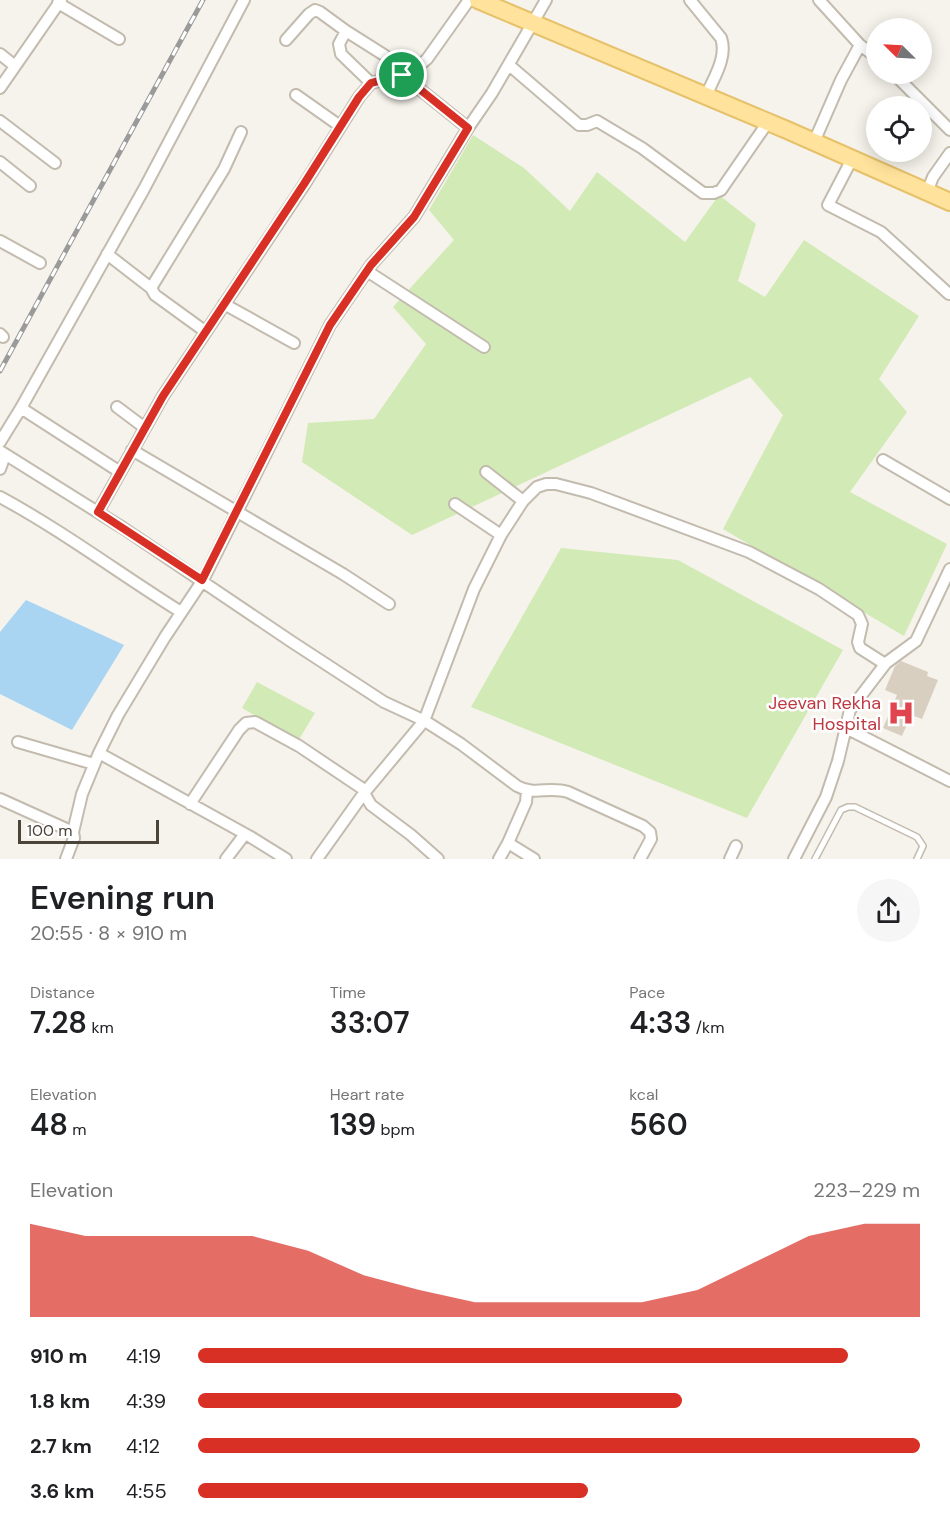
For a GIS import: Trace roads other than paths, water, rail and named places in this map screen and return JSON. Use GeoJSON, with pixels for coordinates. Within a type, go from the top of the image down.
{"type":"FeatureCollection","features":[{"type":"Feature","properties":{"kind":"main road"},"geometry":{"type":"LineString","coordinates":[[478,0],[768,122],[950,202]]}},
{"type":"Feature","properties":{"kind":"street"},"geometry":{"type":"LineString","coordinates":[[0,442],[107,254],[244,0]]}},
{"type":"Feature","properties":{"kind":"street"},"geometry":{"type":"LineString","coordinates":[[98,512],[163,396],[359,97],[371,83],[413,71],[427,59],[469,0]]}},
{"type":"Feature","properties":{"kind":"street"},"geometry":{"type":"LineString","coordinates":[[66,859],[72,846],[82,794],[99,753],[118,715],[202,580],[330,325],[367,271],[414,217],[492,93],[546,0]]}},
{"type":"Feature","properties":{"kind":"street"},"geometry":{"type":"LineString","coordinates":[[690,0],[722,38],[724,45],[723,55],[706,96]]}},
{"type":"Feature","properties":{"kind":"street"},"geometry":{"type":"LineString","coordinates":[[819,0],[866,50]]}},
{"type":"Feature","properties":{"kind":"street"},"geometry":{"type":"LineString","coordinates":[[0,88],[59,2],[119,39]]}},
{"type":"Feature","properties":{"kind":"street"},"geometry":{"type":"LineString","coordinates":[[286,40],[309,14],[315,10],[320,12],[346,32],[393,62],[402,75],[468,128]]}},
{"type":"Feature","properties":{"kind":"street"},"geometry":{"type":"LineString","coordinates":[[346,32],[339,44],[341,54],[371,83]]}},
{"type":"Feature","properties":{"kind":"street"},"geometry":{"type":"LineString","coordinates":[[814,142],[841,80],[860,45]]}},
{"type":"Feature","properties":{"kind":"street"},"geometry":{"type":"LineString","coordinates":[[0,54],[15,66]]}},
{"type":"Feature","properties":{"kind":"street"},"geometry":{"type":"LineString","coordinates":[[509,65],[579,125],[583,126],[597,121],[642,148],[703,193],[714,193],[721,190],[768,122]]}},
{"type":"Feature","properties":{"kind":"street"},"geometry":{"type":"LineString","coordinates":[[904,84],[950,130]]}},
{"type":"Feature","properties":{"kind":"street"},"geometry":{"type":"LineString","coordinates":[[296,95],[340,126]]}},
{"type":"Feature","properties":{"kind":"street"},"geometry":{"type":"LineString","coordinates":[[0,121],[55,163]]}},
{"type":"Feature","properties":{"kind":"street"},"geometry":{"type":"LineString","coordinates":[[151,288],[224,169],[241,132]]}},
{"type":"Feature","properties":{"kind":"street"},"geometry":{"type":"LineString","coordinates":[[927,192],[933,177],[950,153]]}},
{"type":"Feature","properties":{"kind":"street"},"geometry":{"type":"LineString","coordinates":[[852,159],[828,205],[881,232],[949,294]]}},
{"type":"Feature","properties":{"kind":"street"},"geometry":{"type":"LineString","coordinates":[[0,162],[30,186]]}},
{"type":"Feature","properties":{"kind":"street"},"geometry":{"type":"LineString","coordinates":[[0,240],[40,263]]}},
{"type":"Feature","properties":{"kind":"street"},"geometry":{"type":"LineString","coordinates":[[107,254],[151,288],[155,295],[206,332]]}},
{"type":"Feature","properties":{"kind":"street"},"geometry":{"type":"LineString","coordinates":[[367,271],[484,347]]}},
{"type":"Feature","properties":{"kind":"street"},"geometry":{"type":"LineString","coordinates":[[224,304],[294,343]]}},
{"type":"Feature","properties":{"kind":"street"},"geometry":{"type":"LineString","coordinates":[[117,407],[145,428]]}},
{"type":"Feature","properties":{"kind":"street"},"geometry":{"type":"LineString","coordinates":[[21,408],[120,472]]}},
{"type":"Feature","properties":{"kind":"street"},"geometry":{"type":"LineString","coordinates":[[132,450],[343,574],[389,604]]}},
{"type":"Feature","properties":{"kind":"street"},"geometry":{"type":"LineString","coordinates":[[0,469],[3,453],[98,512],[384,702],[424,721],[461,744],[527,792],[558,789],[643,826],[650,832],[651,839],[640,859]]}},
{"type":"Feature","properties":{"kind":"street"},"geometry":{"type":"LineString","coordinates":[[883,460],[950,499]]}},
{"type":"Feature","properties":{"kind":"street"},"geometry":{"type":"LineString","coordinates":[[486,472],[524,501]]}},
{"type":"Feature","properties":{"kind":"street"},"geometry":{"type":"LineString","coordinates":[[317,859],[365,792],[424,721],[474,589],[501,535],[524,501],[537,487],[556,484],[591,493],[749,552],[819,589],[858,615],[862,624],[858,642],[860,648],[885,664]]}},
{"type":"Feature","properties":{"kind":"street"},"geometry":{"type":"LineString","coordinates":[[0,497],[181,612]]}},
{"type":"Feature","properties":{"kind":"street"},"geometry":{"type":"LineString","coordinates":[[455,504],[501,535]]}},
{"type":"Feature","properties":{"kind":"street"},"geometry":{"type":"LineString","coordinates":[[794,859],[826,797],[838,761],[850,710],[885,664],[916,641],[950,569]]}},
{"type":"Feature","properties":{"kind":"street"},"geometry":{"type":"LineString","coordinates":[[190,804],[239,730],[246,723],[255,722],[299,746],[365,792],[371,805],[438,859]]}},
{"type":"Feature","properties":{"kind":"street"},"geometry":{"type":"LineString","coordinates":[[846,728],[950,781]]}},
{"type":"Feature","properties":{"kind":"street"},"geometry":{"type":"LineString","coordinates":[[18,742],[94,764]]}},
{"type":"Feature","properties":{"kind":"street"},"geometry":{"type":"LineString","coordinates":[[99,753],[286,859]]}},
{"type":"Feature","properties":{"kind":"street"},"geometry":{"type":"LineString","coordinates":[[499,859],[526,801],[527,792]]}},
{"type":"Feature","properties":{"kind":"street"},"geometry":{"type":"LineString","coordinates":[[0,799],[73,832]]}},
{"type":"Feature","properties":{"kind":"street"},"geometry":{"type":"LineString","coordinates":[[226,859],[245,834]]}},
{"type":"Feature","properties":{"kind":"street"},"geometry":{"type":"LineString","coordinates":[[508,843],[534,859]]}},
{"type":"Feature","properties":{"kind":"street"},"geometry":{"type":"LineString","coordinates":[[730,859],[736,846]]}},
{"type":"Feature","properties":{"kind":"lane"},"geometry":{"type":"LineString","coordinates":[[814,859],[841,810],[855,807],[917,837],[923,846],[917,859]]}},
{"type":"Feature","properties":{"kind":"water"},"geometry":{"type":"Polygon","coordinates":[[[26,600],[124,645],[72,730],[0,694],[0,632],[26,600]]]}},
{"type":"Feature","properties":{"kind":"railway"},"geometry":{"type":"LineString","coordinates":[[0,371],[203,0]]}},
{"type":"Feature","properties":{"kind":"place","name":"Jeevan Rekha Hospital"},"geometry":{"type":"Point","coordinates":[901,713]}}]}
